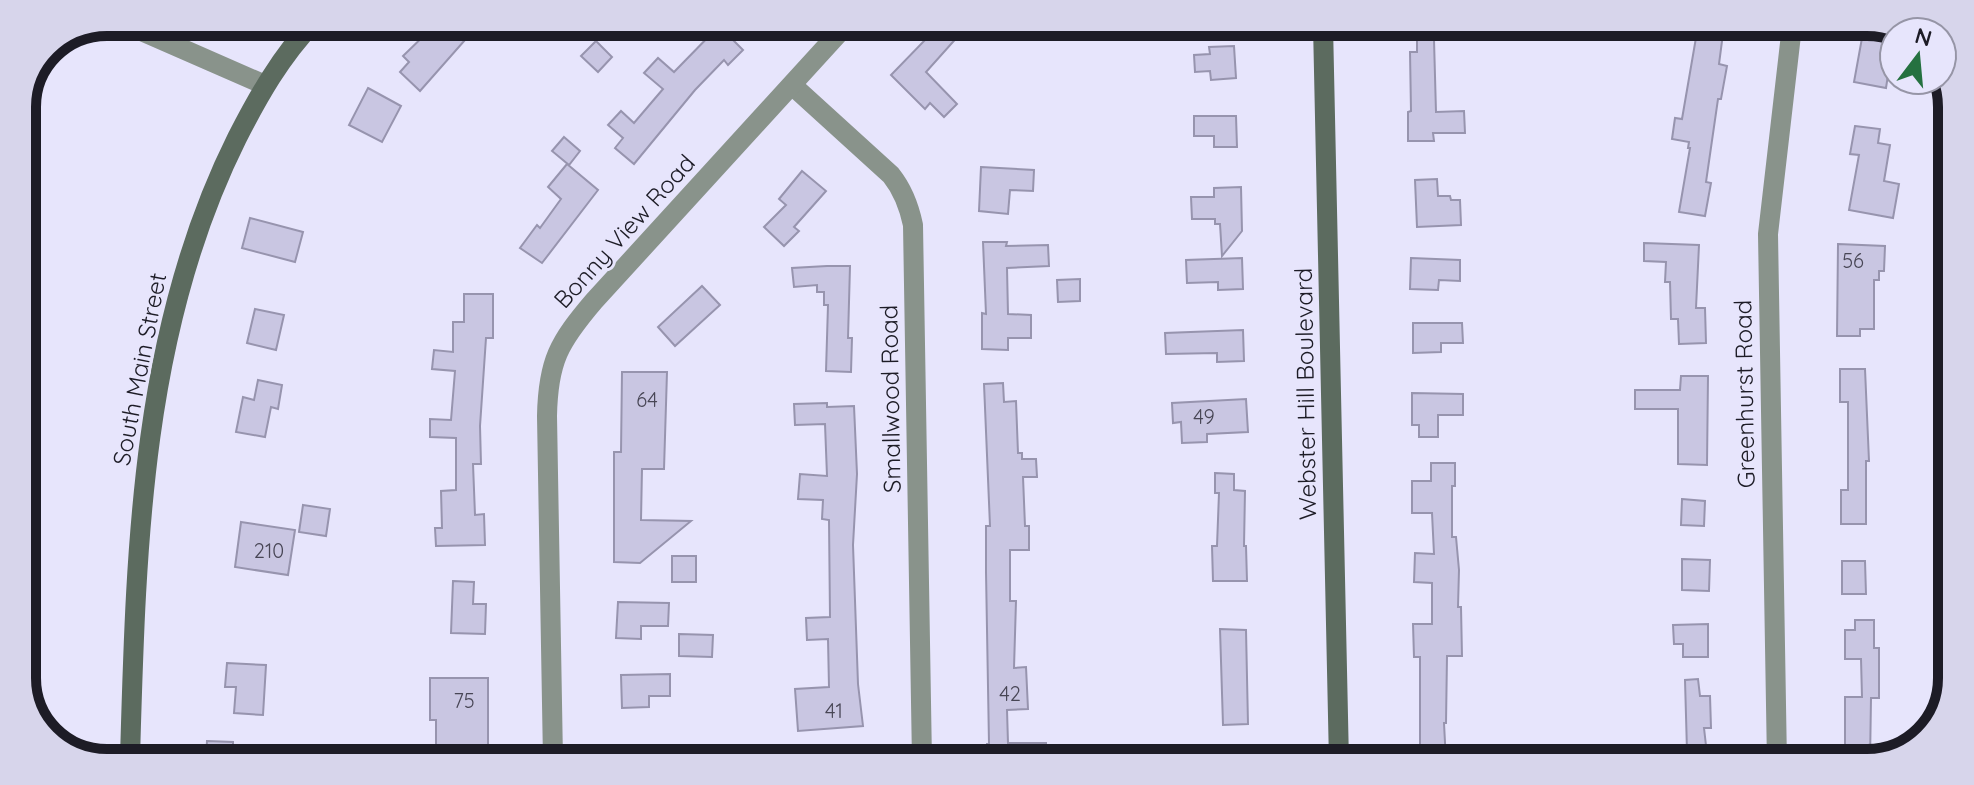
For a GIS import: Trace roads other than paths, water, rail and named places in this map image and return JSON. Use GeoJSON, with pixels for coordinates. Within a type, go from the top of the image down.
{"type":"FeatureCollection","features":[{"type":"Feature","properties":{"kind":"main road","name":"South Main Street"},"geometry":{"type":"LineString","coordinates":[[130,749],[139,537],[149,439],[170,326],[190,249],[216,180],[265,85],[303,36]]}},
{"type":"Feature","properties":{"kind":"main road","name":"Webster Hill Boulevard"},"geometry":{"type":"LineString","coordinates":[[1323,36],[1339,749]]}},
{"type":"Feature","properties":{"kind":"street"},"geometry":{"type":"LineString","coordinates":[[153,36],[265,85]]}},
{"type":"Feature","properties":{"kind":"street","name":"Bonny View Road"},"geometry":{"type":"LineString","coordinates":[[553,749],[547,416],[554,360],[569,330],[594,301],[836,36]]}},
{"type":"Feature","properties":{"kind":"street","name":"Greenhurst Road"},"geometry":{"type":"LineString","coordinates":[[1777,749],[1768,234],[1791,36]]}},
{"type":"Feature","properties":{"kind":"street","name":"Smallwood Road"},"geometry":{"type":"LineString","coordinates":[[792,85],[891,175],[907,202],[913,225],[922,749]]}}]}
